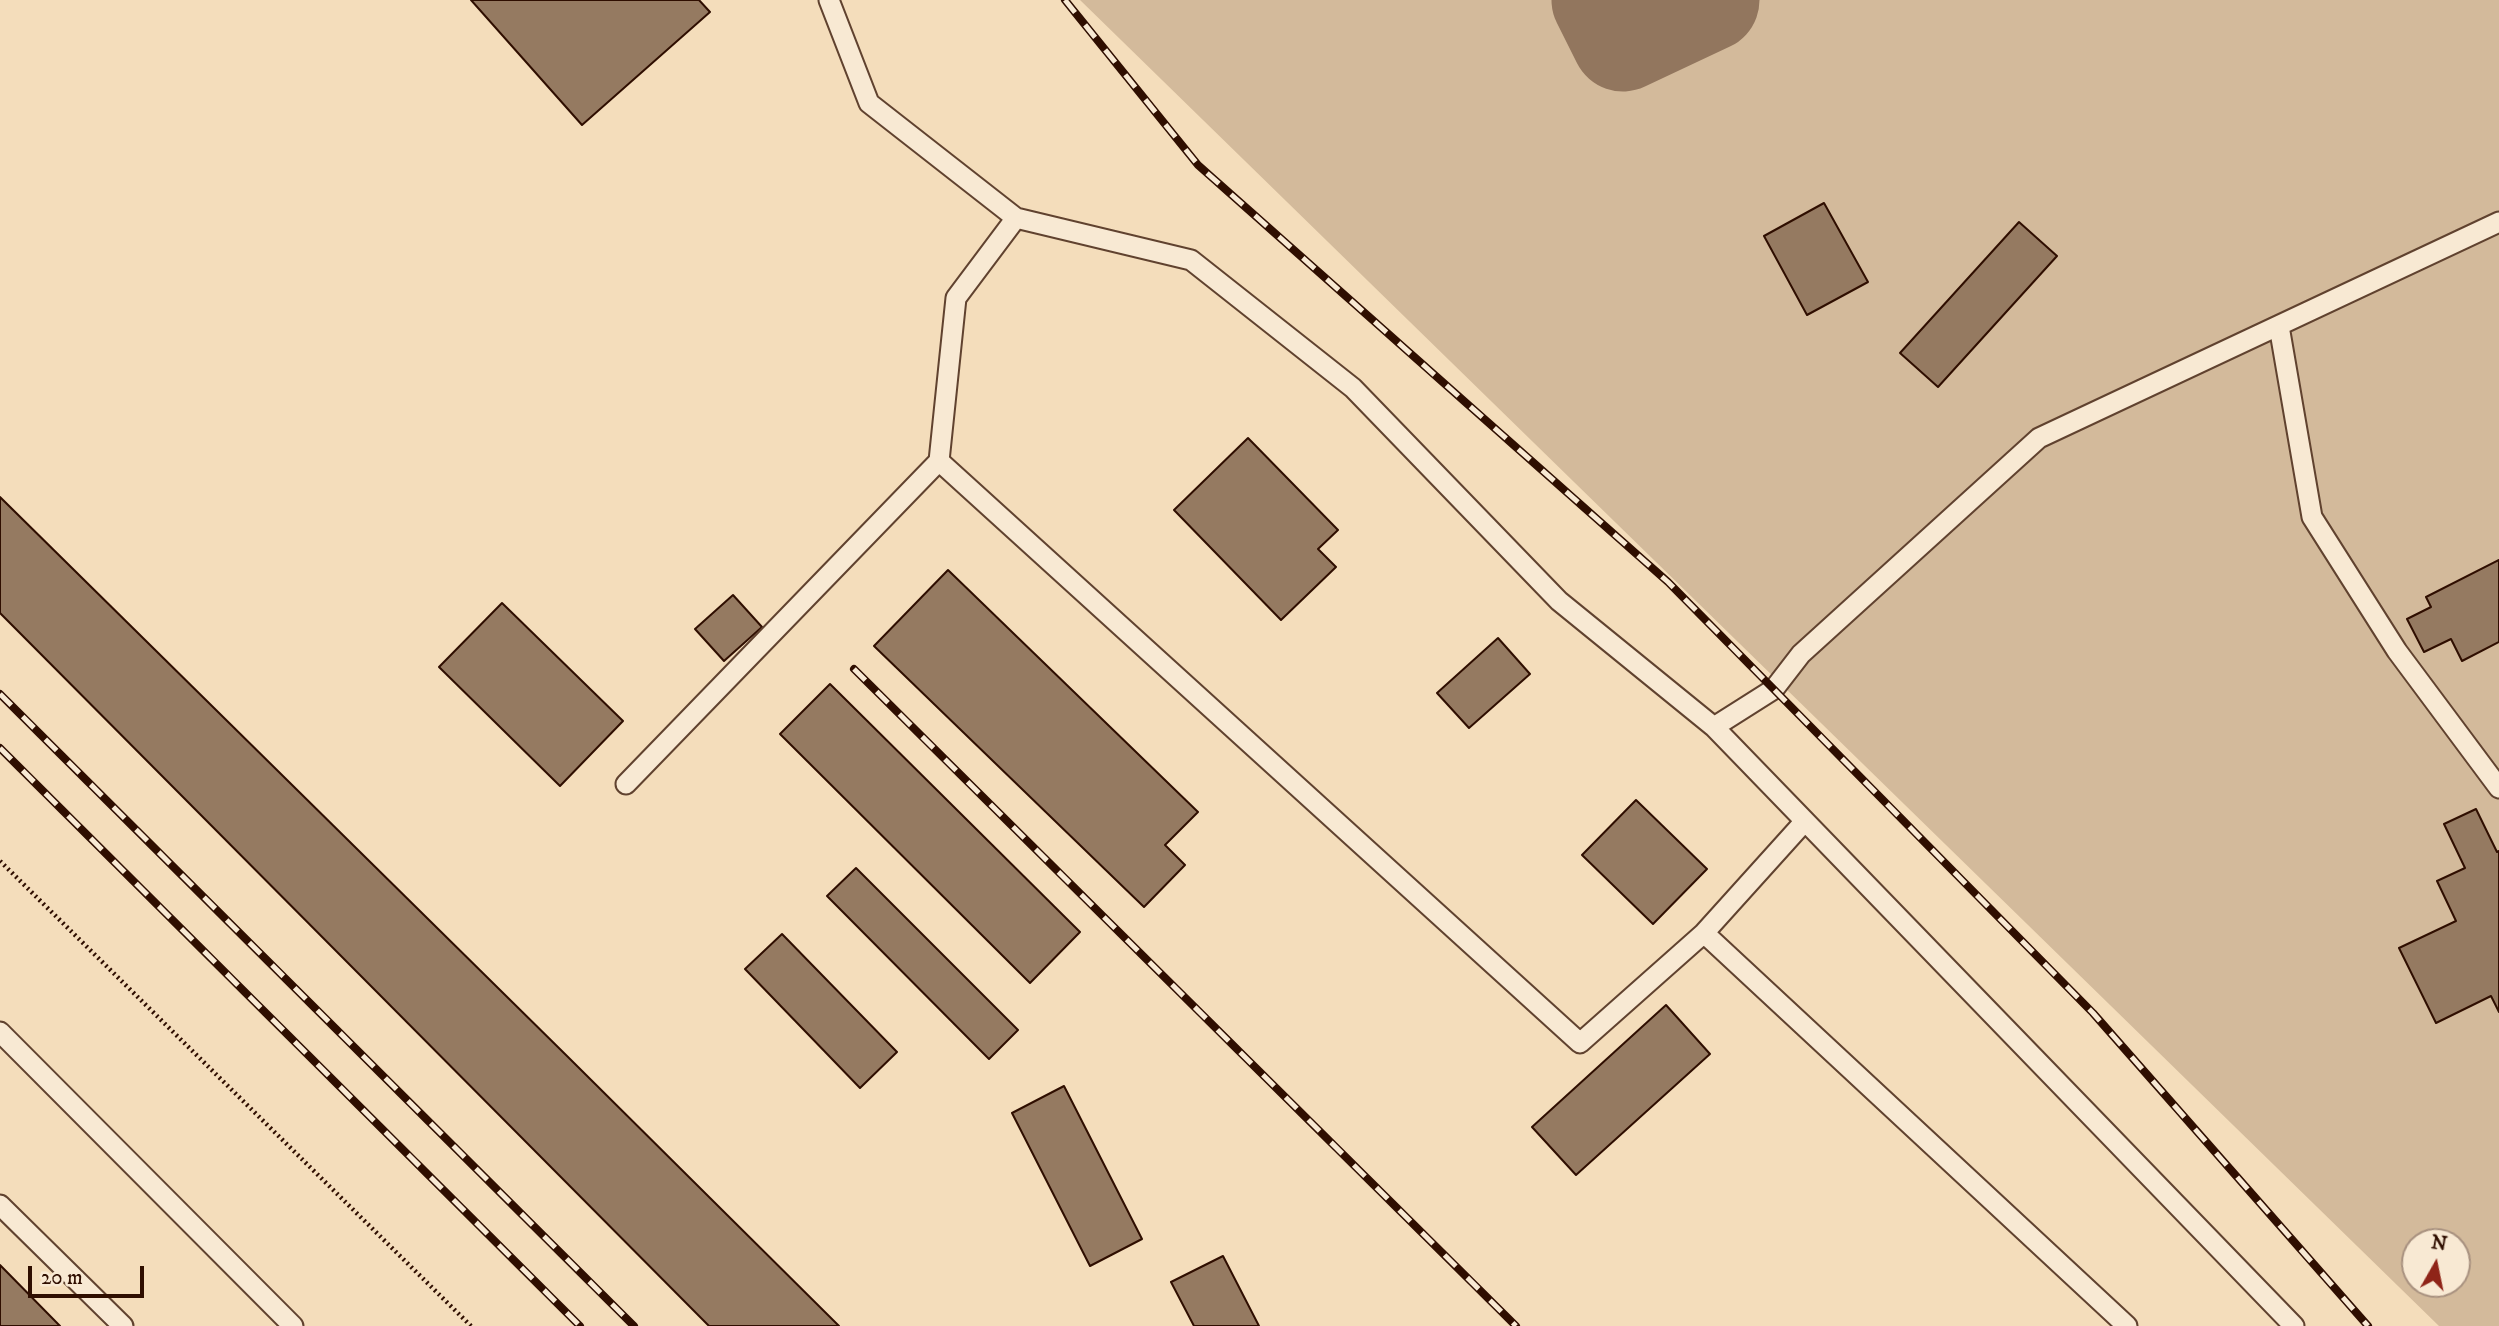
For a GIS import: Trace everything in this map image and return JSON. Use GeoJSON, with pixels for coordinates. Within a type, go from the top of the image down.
{"type":"FeatureCollection","features":[{"type":"Feature","properties":{"kind":"lane"},"geometry":{"type":"LineString","coordinates":[[829,0],[869,103],[1016,218],[1191,260],[1353,388],[1559,601],[1714,727],[2294,1326]]}},
{"type":"Feature","properties":{"kind":"lane"},"geometry":{"type":"LineString","coordinates":[[626,784],[939,461],[956,298],[1016,218]]}},
{"type":"Feature","properties":{"kind":"lane"},"geometry":{"type":"LineString","coordinates":[[1714,727],[1774,690],[1801,654],[2039,438],[2499,222]]}},
{"type":"Feature","properties":{"kind":"lane"},"geometry":{"type":"LineString","coordinates":[[2279,326],[2312,517],[2397,651],[2499,788]]}},
{"type":"Feature","properties":{"kind":"lane"},"geometry":{"type":"LineString","coordinates":[[939,461],[1580,1043],[1704,933],[1805,821]]}},
{"type":"Feature","properties":{"kind":"lane"},"geometry":{"type":"LineString","coordinates":[[1704,933],[2127,1326]]}},
{"type":"Feature","properties":{"kind":"lane"},"geometry":{"type":"LineString","coordinates":[[0,1032],[293,1326]]}},
{"type":"Feature","properties":{"kind":"lane"},"geometry":{"type":"LineString","coordinates":[[0,1205],[123,1326]]}},
{"type":"Feature","properties":{"kind":"path"},"geometry":{"type":"LineString","coordinates":[[0,861],[471,1326]]}},
{"type":"Feature","properties":{"kind":"shaded area"},"geometry":{"type":"Polygon","coordinates":[[[1080,0],[2499,0],[2499,1326],[2439,1326],[2410,1298],[2471,1298],[2471,1228],[2401,1228],[2401,1289],[1080,0]]]}},
{"type":"Feature","properties":{"kind":"building"},"geometry":{"type":"Polygon","coordinates":[[[471,0],[699,0],[710,12],[582,125],[471,0]]]}},
{"type":"Feature","properties":{"kind":"building"},"geometry":{"type":"Polygon","coordinates":[[[1824,203],[1868,282],[1807,315],[1764,236],[1824,203]]]}},
{"type":"Feature","properties":{"kind":"building"},"geometry":{"type":"Polygon","coordinates":[[[2019,222],[2057,256],[1938,387],[1900,353],[2019,222]]]}},
{"type":"Feature","properties":{"kind":"building"},"geometry":{"type":"Polygon","coordinates":[[[1248,438],[1338,530],[1318,549],[1336,567],[1281,620],[1174,510],[1248,438]]]}},
{"type":"Feature","properties":{"kind":"building"},"geometry":{"type":"Polygon","coordinates":[[[0,497],[839,1326],[709,1326],[0,613],[0,497]]]}},
{"type":"Feature","properties":{"kind":"building"},"geometry":{"type":"Polygon","coordinates":[[[2499,560],[2499,642],[2462,661],[2451,639],[2424,652],[2407,619],[2431,607],[2426,597],[2499,560]]]}},
{"type":"Feature","properties":{"kind":"building"},"geometry":{"type":"Polygon","coordinates":[[[948,570],[1198,812],[1165,845],[1185,865],[1144,907],[874,646],[948,570]]]}},
{"type":"Feature","properties":{"kind":"building"},"geometry":{"type":"Polygon","coordinates":[[[733,595],[762,627],[724,661],[695,629],[733,595]]]}},
{"type":"Feature","properties":{"kind":"building"},"geometry":{"type":"Polygon","coordinates":[[[502,603],[623,721],[560,786],[439,667],[502,603]]]}},
{"type":"Feature","properties":{"kind":"building"},"geometry":{"type":"Polygon","coordinates":[[[1498,638],[1530,674],[1469,728],[1437,693],[1498,638]]]}},
{"type":"Feature","properties":{"kind":"building"},"geometry":{"type":"Polygon","coordinates":[[[830,684],[1080,932],[1030,983],[780,734],[830,684]]]}},
{"type":"Feature","properties":{"kind":"building"},"geometry":{"type":"Polygon","coordinates":[[[1636,800],[1707,869],[1653,924],[1582,855],[1636,800]]]}},
{"type":"Feature","properties":{"kind":"building"},"geometry":{"type":"Polygon","coordinates":[[[2476,809],[2497,852],[2499,851],[2499,1012],[2491,996],[2436,1023],[2399,948],[2456,921],[2437,881],[2465,868],[2444,824],[2476,809]]]}},
{"type":"Feature","properties":{"kind":"building"},"geometry":{"type":"Polygon","coordinates":[[[856,868],[1018,1030],[989,1059],[827,896],[856,868]]]}},
{"type":"Feature","properties":{"kind":"building"},"geometry":{"type":"Polygon","coordinates":[[[782,934],[897,1052],[860,1088],[745,969],[782,934]]]}},
{"type":"Feature","properties":{"kind":"building"},"geometry":{"type":"Polygon","coordinates":[[[1666,1005],[1710,1054],[1576,1175],[1532,1127],[1666,1005]]]}},
{"type":"Feature","properties":{"kind":"building"},"geometry":{"type":"Polygon","coordinates":[[[1064,1086],[1142,1239],[1090,1266],[1012,1113],[1064,1086]]]}},
{"type":"Feature","properties":{"kind":"building"},"geometry":{"type":"Polygon","coordinates":[[[1223,1256],[1259,1326],[1194,1326],[1171,1282],[1223,1256]]]}},
{"type":"Feature","properties":{"kind":"building"},"geometry":{"type":"Polygon","coordinates":[[[0,1265],[60,1326],[0,1326],[0,1265]]]}},
{"type":"Feature","properties":{"kind":"taxiway"},"geometry":{"type":"LineString","coordinates":[[1603,0],[1623,40],[1708,0]]}},
{"type":"Feature","properties":{"kind":"railway"},"geometry":{"type":"LineString","coordinates":[[1065,0],[1198,165],[1668,582],[2093,1013],[2368,1326]]}},
{"type":"Feature","properties":{"kind":"railway"},"geometry":{"type":"LineString","coordinates":[[854,669],[1516,1326]]}},
{"type":"Feature","properties":{"kind":"railway"},"geometry":{"type":"LineString","coordinates":[[0,694],[634,1326]]}},
{"type":"Feature","properties":{"kind":"railway"},"geometry":{"type":"LineString","coordinates":[[0,748],[580,1326]]}}]}
